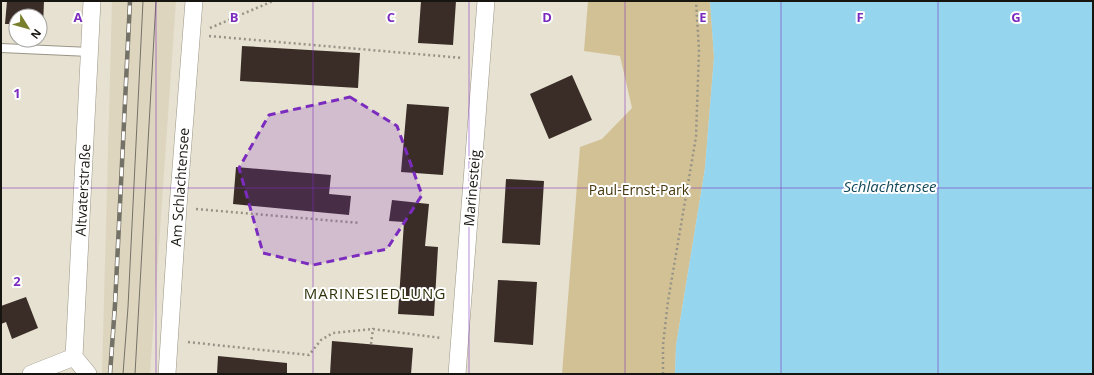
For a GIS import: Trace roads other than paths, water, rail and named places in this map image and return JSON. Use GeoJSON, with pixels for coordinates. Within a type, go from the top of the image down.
{"type":"FeatureCollection","features":[{"type":"Feature","properties":{"kind":"street","name":"Altvaterstraße"},"geometry":{"type":"LineString","coordinates":[[74,357],[92,1]]}},
{"type":"Feature","properties":{"kind":"street","name":"Am Schlachtensee"},"geometry":{"type":"LineString","coordinates":[[167,374],[194,1]]}},
{"type":"Feature","properties":{"kind":"street","name":"Marinesteig"},"geometry":{"type":"LineString","coordinates":[[457,374],[486,1]]}},
{"type":"Feature","properties":{"kind":"street"},"geometry":{"type":"LineString","coordinates":[[31,374],[74,357],[88,374]]}},
{"type":"Feature","properties":{"kind":"lane"},"geometry":{"type":"LineString","coordinates":[[1,48],[73,50],[90,52]]}},
{"type":"Feature","properties":{"kind":"water","name":"Schlachtensee"},"geometry":{"type":"Polygon","coordinates":[[[710,1],[1093,1],[1093,374],[675,374],[676,346],[705,168],[714,57],[710,1]]]}},
{"type":"Feature","properties":{"kind":"tram line"},"geometry":{"type":"LineString","coordinates":[[123,374],[128,307],[143,1]]}},
{"type":"Feature","properties":{"kind":"tram line"},"geometry":{"type":"LineString","coordinates":[[135,374],[156,1]]}},
{"type":"Feature","properties":{"kind":"railway"},"geometry":{"type":"LineString","coordinates":[[110,374],[115,305],[130,1]]}},
{"type":"Feature","properties":{"kind":"district","name":"MARINESIEDLUNG"},"geometry":{"type":"Point","coordinates":[375,294]}},
{"type":"Feature","properties":{"kind":"park label","name":"Paul-Ernst-Park"},"geometry":{"type":"Point","coordinates":[639,190]}}]}
